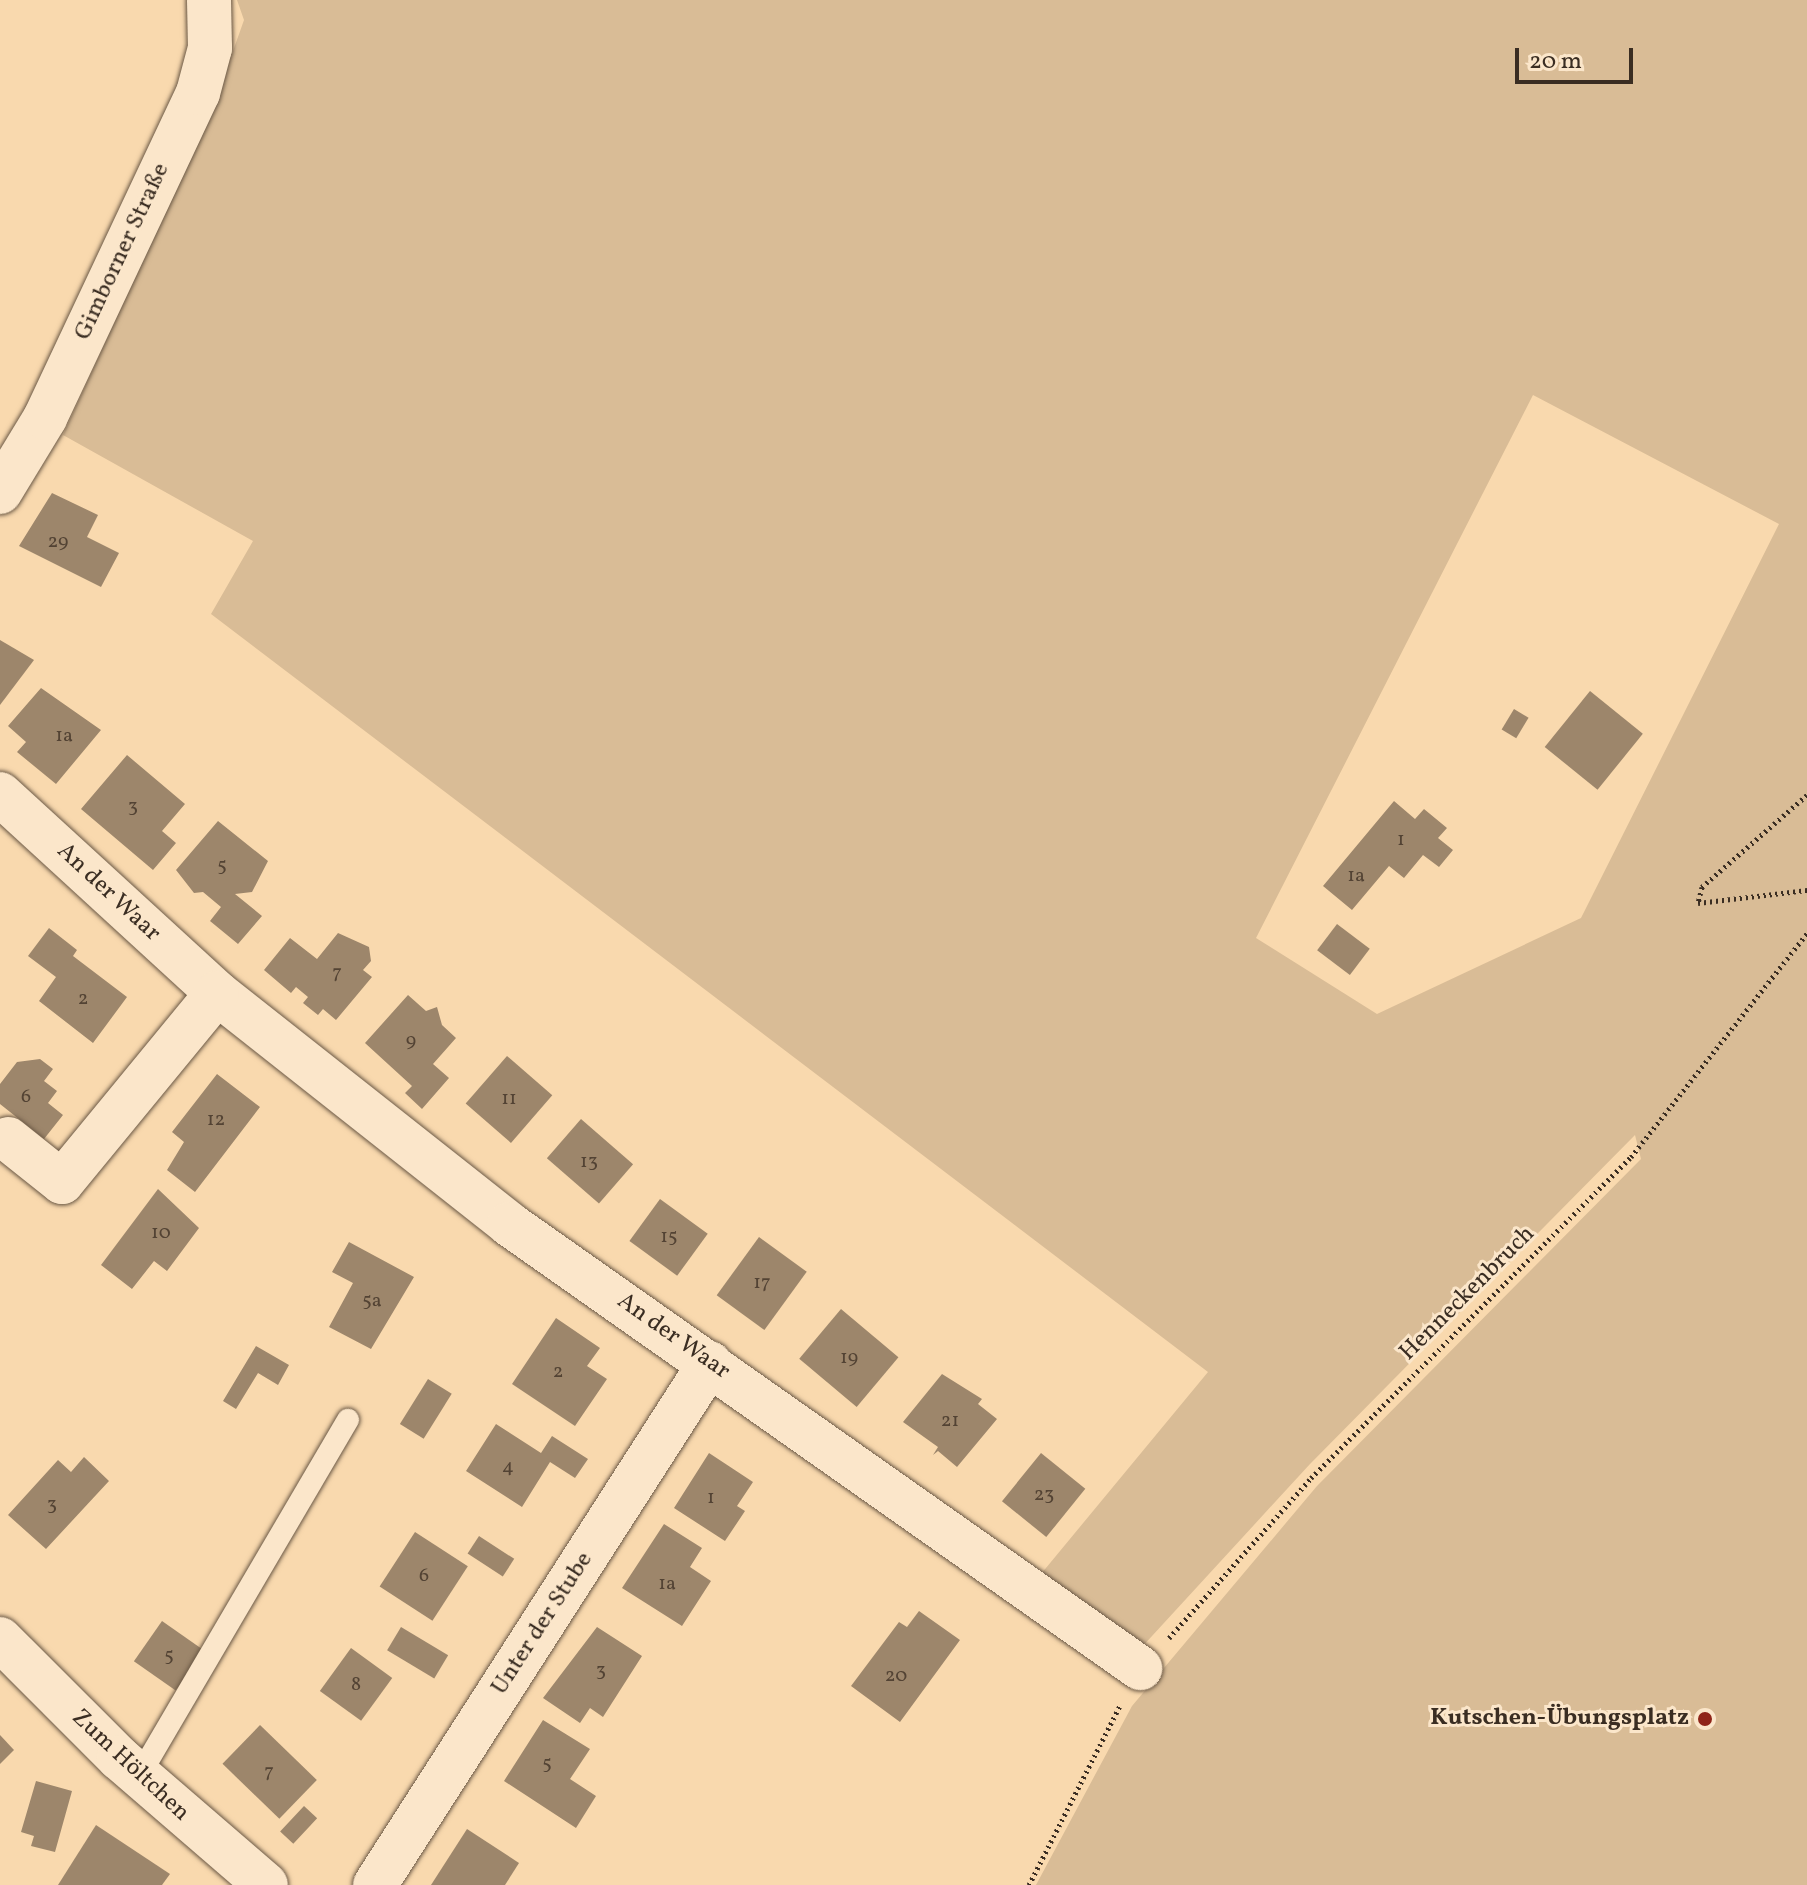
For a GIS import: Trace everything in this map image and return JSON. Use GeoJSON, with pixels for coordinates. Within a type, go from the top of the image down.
{"type":"FeatureCollection","features":[{"type":"Feature","properties":{"kind":"street","name":"Gimborner Straße"},"geometry":{"type":"LineString","coordinates":[[0,492],[45,418],[198,93],[210,48],[209,0]]}},
{"type":"Feature","properties":{"kind":"street","name":"An der Waar"},"geometry":{"type":"LineString","coordinates":[[0,794],[217,993],[509,1224],[1140,1668]]}},
{"type":"Feature","properties":{"kind":"street"},"geometry":{"type":"LineString","coordinates":[[8,1139],[62,1182],[217,993]]}},
{"type":"Feature","properties":{"kind":"street","name":"Unter der Stube"},"geometry":{"type":"LineString","coordinates":[[375,1885],[710,1363]]}},
{"type":"Feature","properties":{"kind":"street","name":"Zum Höltchen"},"geometry":{"type":"LineString","coordinates":[[0,1639],[139,1776],[266,1885]]}},
{"type":"Feature","properties":{"kind":"lane"},"geometry":{"type":"LineString","coordinates":[[139,1776],[348,1420]]}},
{"type":"Feature","properties":{"kind":"path"},"geometry":{"type":"LineString","coordinates":[[1807,795],[1702,887],[1698,903],[1807,890]]}},
{"type":"Feature","properties":{"kind":"path","name":"Henneckenbruch"},"geometry":{"type":"LineString","coordinates":[[1029,1885],[1140,1668],[1311,1478],[1631,1157],[1807,933]]}},
{"type":"Feature","properties":{"kind":"shaded area"},"geometry":{"type":"Polygon","coordinates":[[[237,0],[1807,0],[1807,1885],[1036,1885],[1132,1706],[1317,1486],[1641,1159],[1635,1135],[1310,1464],[1141,1648],[1041,1574],[1208,1372],[211,614],[253,541],[63,435],[215,102],[244,20],[237,0]],[[1533,395],[1256,938],[1377,1014],[1581,918],[1779,524],[1533,395]]]}},
{"type":"Feature","properties":{"kind":"building"},"geometry":{"type":"Polygon","coordinates":[[[52,493],[98,515],[87,537],[119,553],[101,587],[19,546],[52,493]]]}},
{"type":"Feature","properties":{"kind":"building"},"geometry":{"type":"Polygon","coordinates":[[[0,640],[34,660],[0,705],[0,640]]]}},
{"type":"Feature","properties":{"kind":"building"},"geometry":{"type":"Polygon","coordinates":[[[41,688],[101,730],[56,784],[17,752],[26,742],[8,726],[41,688]]]}},
{"type":"Feature","properties":{"kind":"building"},"geometry":{"type":"Polygon","coordinates":[[[1590,691],[1643,734],[1598,790],[1545,747],[1590,691]]]}},
{"type":"Feature","properties":{"kind":"building"},"geometry":{"type":"Polygon","coordinates":[[[1514,709],[1529,718],[1516,738],[1502,730],[1514,709]]]}},
{"type":"Feature","properties":{"kind":"building"},"geometry":{"type":"Polygon","coordinates":[[[127,755],[185,804],[162,831],[176,843],[153,870],[81,809],[127,755]]]}},
{"type":"Feature","properties":{"kind":"building"},"geometry":{"type":"Polygon","coordinates":[[[1394,801],[1415,819],[1424,809],[1447,828],[1438,838],[1453,850],[1439,867],[1423,855],[1404,878],[1389,866],[1352,910],[1323,886],[1394,801]]]}},
{"type":"Feature","properties":{"kind":"building"},"geometry":{"type":"Polygon","coordinates":[[[218,821],[268,861],[252,892],[235,894],[262,916],[238,944],[210,921],[221,907],[203,892],[194,893],[176,870],[218,821]]]}},
{"type":"Feature","properties":{"kind":"building"},"geometry":{"type":"Polygon","coordinates":[[[1337,924],[1370,949],[1350,975],[1317,950],[1337,924]]]}},
{"type":"Feature","properties":{"kind":"building"},"geometry":{"type":"Polygon","coordinates":[[[49,928],[77,950],[73,956],[127,997],[93,1043],[39,1001],[56,977],[28,956],[49,928]]]}},
{"type":"Feature","properties":{"kind":"building"},"geometry":{"type":"Polygon","coordinates":[[[338,933],[369,947],[371,961],[363,970],[372,977],[336,1020],[323,1009],[318,1015],[303,1003],[308,997],[296,987],[291,993],[264,970],[290,938],[317,959],[338,933]]]}},
{"type":"Feature","properties":{"kind":"building"},"geometry":{"type":"Polygon","coordinates":[[[408,995],[426,1011],[437,1007],[442,1025],[456,1038],[433,1064],[449,1078],[422,1109],[405,1093],[412,1086],[365,1043],[408,995]]]}},
{"type":"Feature","properties":{"kind":"building"},"geometry":{"type":"Polygon","coordinates":[[[507,1056],[552,1095],[511,1143],[466,1104],[507,1056]]]}},
{"type":"Feature","properties":{"kind":"building"},"geometry":{"type":"Polygon","coordinates":[[[40,1059],[53,1069],[44,1081],[57,1091],[48,1103],[63,1115],[44,1139],[0,1104],[0,1084],[17,1062],[40,1059]]]}},
{"type":"Feature","properties":{"kind":"building"},"geometry":{"type":"Polygon","coordinates":[[[217,1074],[260,1107],[195,1192],[167,1170],[184,1142],[172,1132],[217,1074]]]}},
{"type":"Feature","properties":{"kind":"building"},"geometry":{"type":"Polygon","coordinates":[[[581,1119],[633,1164],[599,1204],[547,1158],[581,1119]]]}},
{"type":"Feature","properties":{"kind":"building"},"geometry":{"type":"Polygon","coordinates":[[[158,1189],[199,1228],[167,1271],[154,1261],[132,1289],[101,1265],[158,1189]]]}},
{"type":"Feature","properties":{"kind":"building"},"geometry":{"type":"Polygon","coordinates":[[[660,1199],[708,1234],[677,1276],[629,1241],[660,1199]]]}},
{"type":"Feature","properties":{"kind":"building"},"geometry":{"type":"Polygon","coordinates":[[[759,1237],[807,1272],[764,1330],[717,1295],[759,1237]]]}},
{"type":"Feature","properties":{"kind":"building"},"geometry":{"type":"Polygon","coordinates":[[[349,1242],[414,1277],[371,1349],[329,1327],[353,1283],[332,1272],[349,1242]]]}},
{"type":"Feature","properties":{"kind":"building"},"geometry":{"type":"Polygon","coordinates":[[[841,1309],[898,1357],[857,1407],[799,1359],[841,1309]]]}},
{"type":"Feature","properties":{"kind":"building"},"geometry":{"type":"Polygon","coordinates":[[[556,1318],[600,1348],[587,1366],[607,1379],[575,1426],[512,1384],[556,1318]]]}},
{"type":"Feature","properties":{"kind":"building"},"geometry":{"type":"Polygon","coordinates":[[[256,1346],[289,1365],[278,1385],[258,1373],[236,1409],[223,1401],[256,1346]]]}},
{"type":"Feature","properties":{"kind":"building"},"geometry":{"type":"Polygon","coordinates":[[[942,1374],[982,1399],[978,1404],[997,1419],[957,1467],[938,1451],[933,1455],[938,1447],[903,1422],[942,1374]]]}},
{"type":"Feature","properties":{"kind":"building"},"geometry":{"type":"Polygon","coordinates":[[[428,1379],[452,1394],[424,1439],[400,1424],[428,1379]]]}},
{"type":"Feature","properties":{"kind":"building"},"geometry":{"type":"Polygon","coordinates":[[[496,1424],[541,1453],[552,1436],[588,1459],[575,1478],[550,1462],[522,1507],[466,1471],[496,1424]]]}},
{"type":"Feature","properties":{"kind":"building"},"geometry":{"type":"Polygon","coordinates":[[[709,1453],[753,1482],[737,1506],[745,1511],[725,1541],[674,1508],[709,1453]]]}},
{"type":"Feature","properties":{"kind":"building"},"geometry":{"type":"Polygon","coordinates":[[[1041,1453],[1085,1489],[1046,1537],[1002,1501],[1041,1453]]]}},
{"type":"Feature","properties":{"kind":"building"},"geometry":{"type":"Polygon","coordinates":[[[84,1457],[109,1481],[46,1549],[8,1515],[58,1460],[71,1472],[84,1457]]]}},
{"type":"Feature","properties":{"kind":"building"},"geometry":{"type":"Polygon","coordinates":[[[664,1524],[702,1548],[690,1567],[711,1581],[682,1626],[622,1588],[664,1524]]]}},
{"type":"Feature","properties":{"kind":"building"},"geometry":{"type":"Polygon","coordinates":[[[415,1532],[468,1566],[432,1621],[380,1587],[415,1532]]]}},
{"type":"Feature","properties":{"kind":"building"},"geometry":{"type":"Polygon","coordinates":[[[479,1536],[514,1559],[503,1576],[468,1554],[479,1536]]]}},
{"type":"Feature","properties":{"kind":"building"},"geometry":{"type":"Polygon","coordinates":[[[919,1611],[960,1640],[900,1722],[851,1686],[899,1622],[907,1627],[919,1611]]]}},
{"type":"Feature","properties":{"kind":"building"},"geometry":{"type":"Polygon","coordinates":[[[162,1621],[204,1650],[176,1690],[134,1661],[162,1621]]]}},
{"type":"Feature","properties":{"kind":"building"},"geometry":{"type":"Polygon","coordinates":[[[401,1627],[448,1655],[434,1678],[387,1650],[401,1627]]]}},
{"type":"Feature","properties":{"kind":"building"},"geometry":{"type":"Polygon","coordinates":[[[597,1627],[642,1656],[603,1717],[590,1708],[580,1723],[543,1698],[597,1627]]]}},
{"type":"Feature","properties":{"kind":"building"},"geometry":{"type":"Polygon","coordinates":[[[351,1648],[392,1678],[361,1721],[320,1691],[351,1648]]]}},
{"type":"Feature","properties":{"kind":"building"},"geometry":{"type":"Polygon","coordinates":[[[543,1720],[590,1749],[570,1779],[596,1796],[576,1828],[504,1781],[543,1720]]]}},
{"type":"Feature","properties":{"kind":"building"},"geometry":{"type":"Polygon","coordinates":[[[260,1725],[317,1780],[279,1819],[222,1764],[260,1725]]]}},
{"type":"Feature","properties":{"kind":"building"},"geometry":{"type":"Polygon","coordinates":[[[0,1735],[14,1750],[0,1764],[0,1735]]]}},
{"type":"Feature","properties":{"kind":"building"},"geometry":{"type":"Polygon","coordinates":[[[36,1781],[72,1791],[55,1852],[31,1846],[34,1836],[21,1832],[36,1781]]]}},
{"type":"Feature","properties":{"kind":"building"},"geometry":{"type":"Polygon","coordinates":[[[304,1806],[317,1818],[293,1844],[280,1832],[304,1806]]]}},
{"type":"Feature","properties":{"kind":"building"},"geometry":{"type":"Polygon","coordinates":[[[96,1825],[170,1874],[162,1885],[58,1885],[96,1825]]]}},
{"type":"Feature","properties":{"kind":"building"},"geometry":{"type":"Polygon","coordinates":[[[467,1829],[519,1863],[505,1885],[431,1885],[467,1829]]]}},
{"type":"Feature","properties":{"kind":"place","name":"Kutschen-Übungsplatz"},"geometry":{"type":"Point","coordinates":[1705,1719]}}]}
